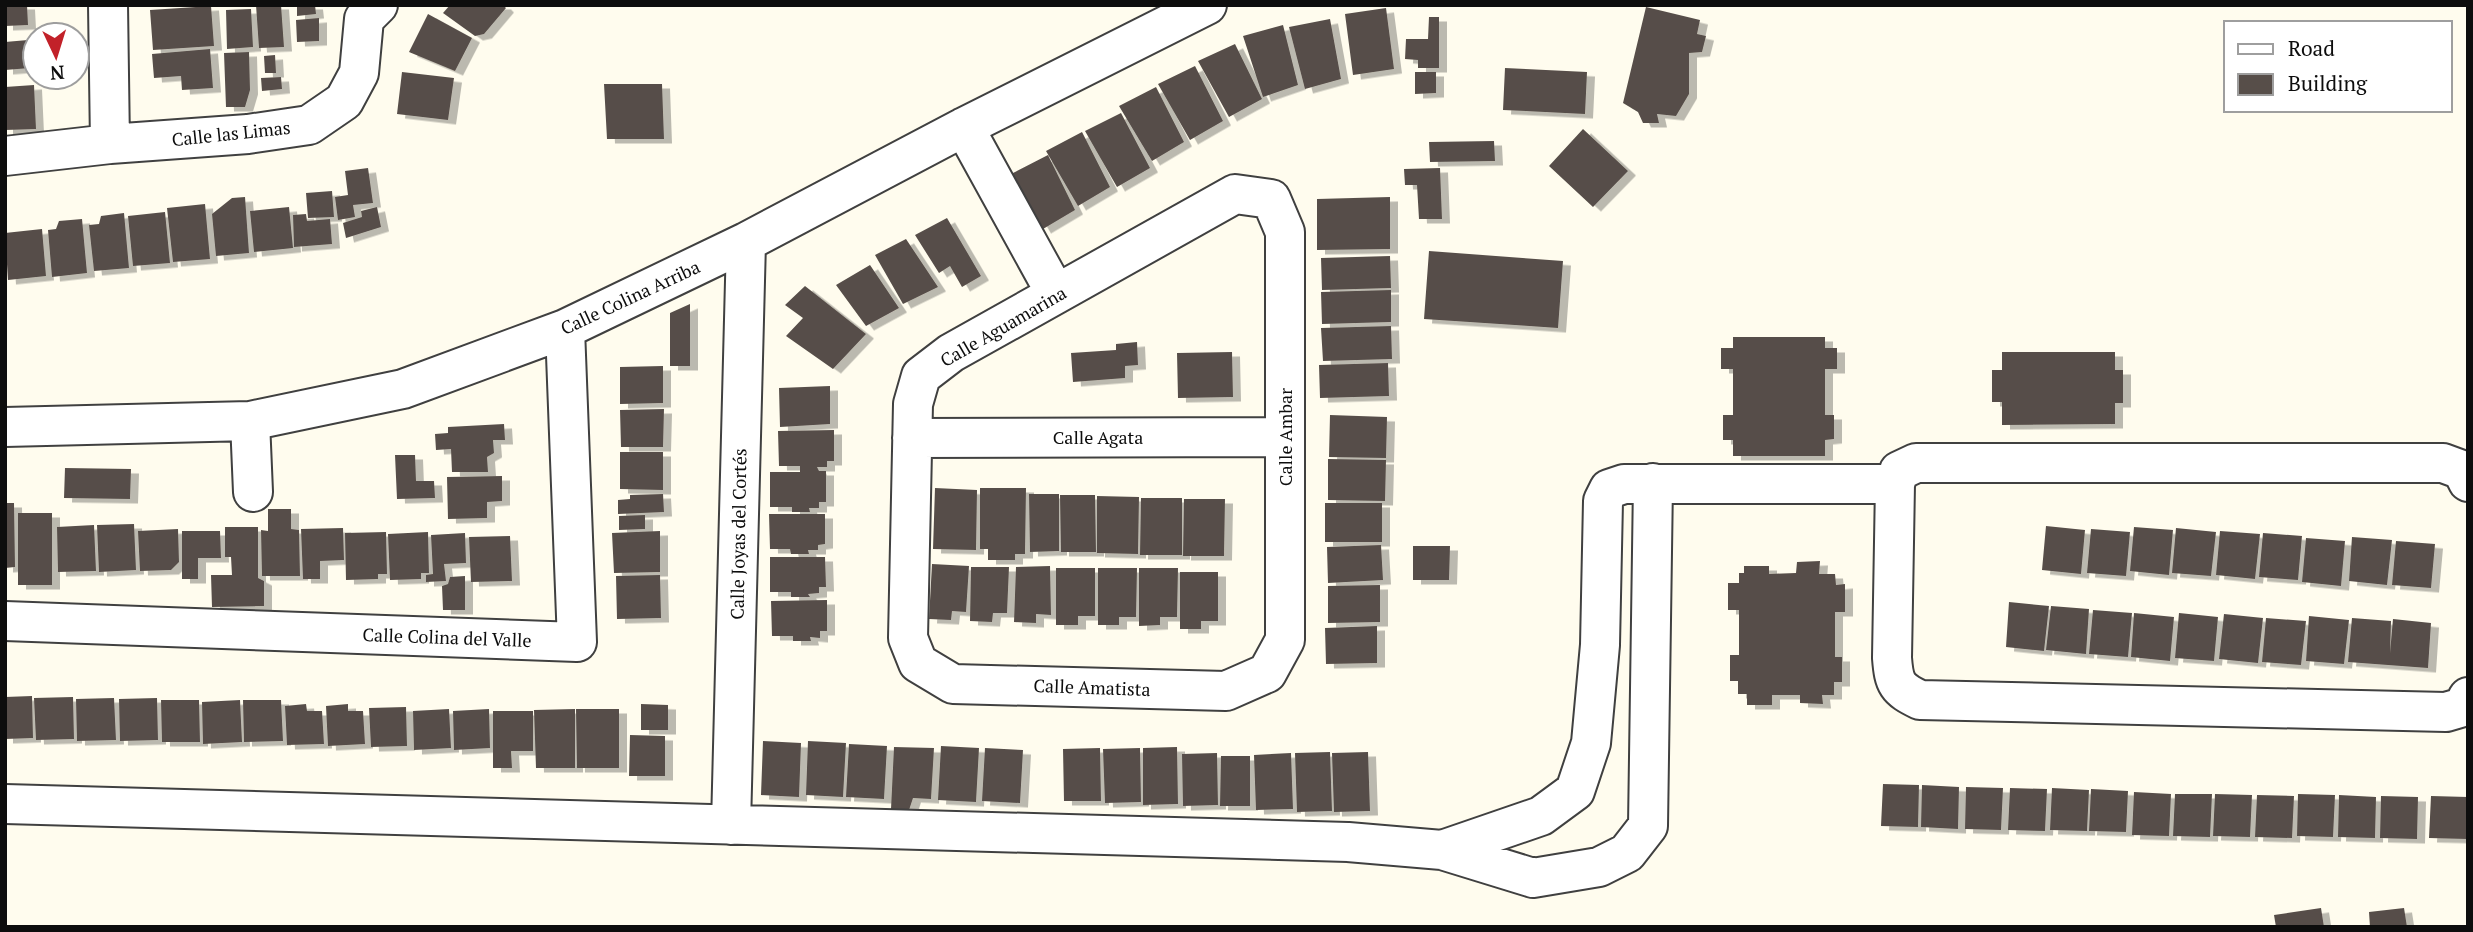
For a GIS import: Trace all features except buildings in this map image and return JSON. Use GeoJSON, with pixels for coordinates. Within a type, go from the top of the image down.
{"type":"FeatureCollection","features":[{"type":"Feature","properties":{"kind":"street"},"geometry":{"type":"LineString","coordinates":[[108,5],[110,144]]}},
{"type":"Feature","properties":{"kind":"street","name":"Calle Colina Arriba"},"geometry":{"type":"LineString","coordinates":[[5,427],[250,421],[403,388],[565,330],[746,243],[964,127],[1207,5]]}},
{"type":"Feature","properties":{"kind":"street","name":"Calle las Limas"},"geometry":{"type":"LineString","coordinates":[[5,156],[110,144],[248,134],[309,125],[344,101],[359,73],[369,10]]}},
{"type":"Feature","properties":{"kind":"street"},"geometry":{"type":"LineString","coordinates":[[964,127],[1056,294]]}},
{"type":"Feature","properties":{"kind":"street","name":"Calle Aguamarina"},"geometry":{"type":"LineString","coordinates":[[918,663],[908,639],[913,404],[921,376],[951,353],[1235,194],[1271,199]]}},
{"type":"Feature","properties":{"kind":"street","name":"Calle Ambar"},"geometry":{"type":"LineString","coordinates":[[1267,673],[1284,640],[1285,232],[1271,199]]}},
{"type":"Feature","properties":{"kind":"street","name":"Calle Joyas del Cortés"},"geometry":{"type":"LineString","coordinates":[[731,825],[746,243]]}},
{"type":"Feature","properties":{"kind":"street","name":"Calle Colina del Valle"},"geometry":{"type":"LineString","coordinates":[[5,621],[577,642],[565,330]]}},
{"type":"Feature","properties":{"kind":"street"},"geometry":{"type":"LineString","coordinates":[[250,421],[253,492]]}},
{"type":"Feature","properties":{"kind":"street","name":"Calle Agata"},"geometry":{"type":"LineString","coordinates":[[912,438],[1285,437]]}},
{"type":"Feature","properties":{"kind":"street"},"geometry":{"type":"LineString","coordinates":[[2468,482],[2462,470],[2443,463],[1916,463],[1899,471],[1895,484],[1894,678],[1903,692],[1920,700],[2446,712],[2463,707],[2468,697]]}},
{"type":"Feature","properties":{"kind":"street"},"geometry":{"type":"LineString","coordinates":[[5,804],[1348,842],[1442,850],[1532,878],[1599,867],[1627,853],[1648,826],[1653,483]]}},
{"type":"Feature","properties":{"kind":"street"},"geometry":{"type":"LineString","coordinates":[[1442,850],[1541,816],[1576,790],[1591,743],[1600,645],[1603,501],[1609,489],[1624,484],[1653,483],[1895,484]]}},
{"type":"Feature","properties":{"kind":"street","name":"Calle Amatista"},"geometry":{"type":"LineString","coordinates":[[918,663],[953,684],[1226,691],[1267,673]]}}]}
